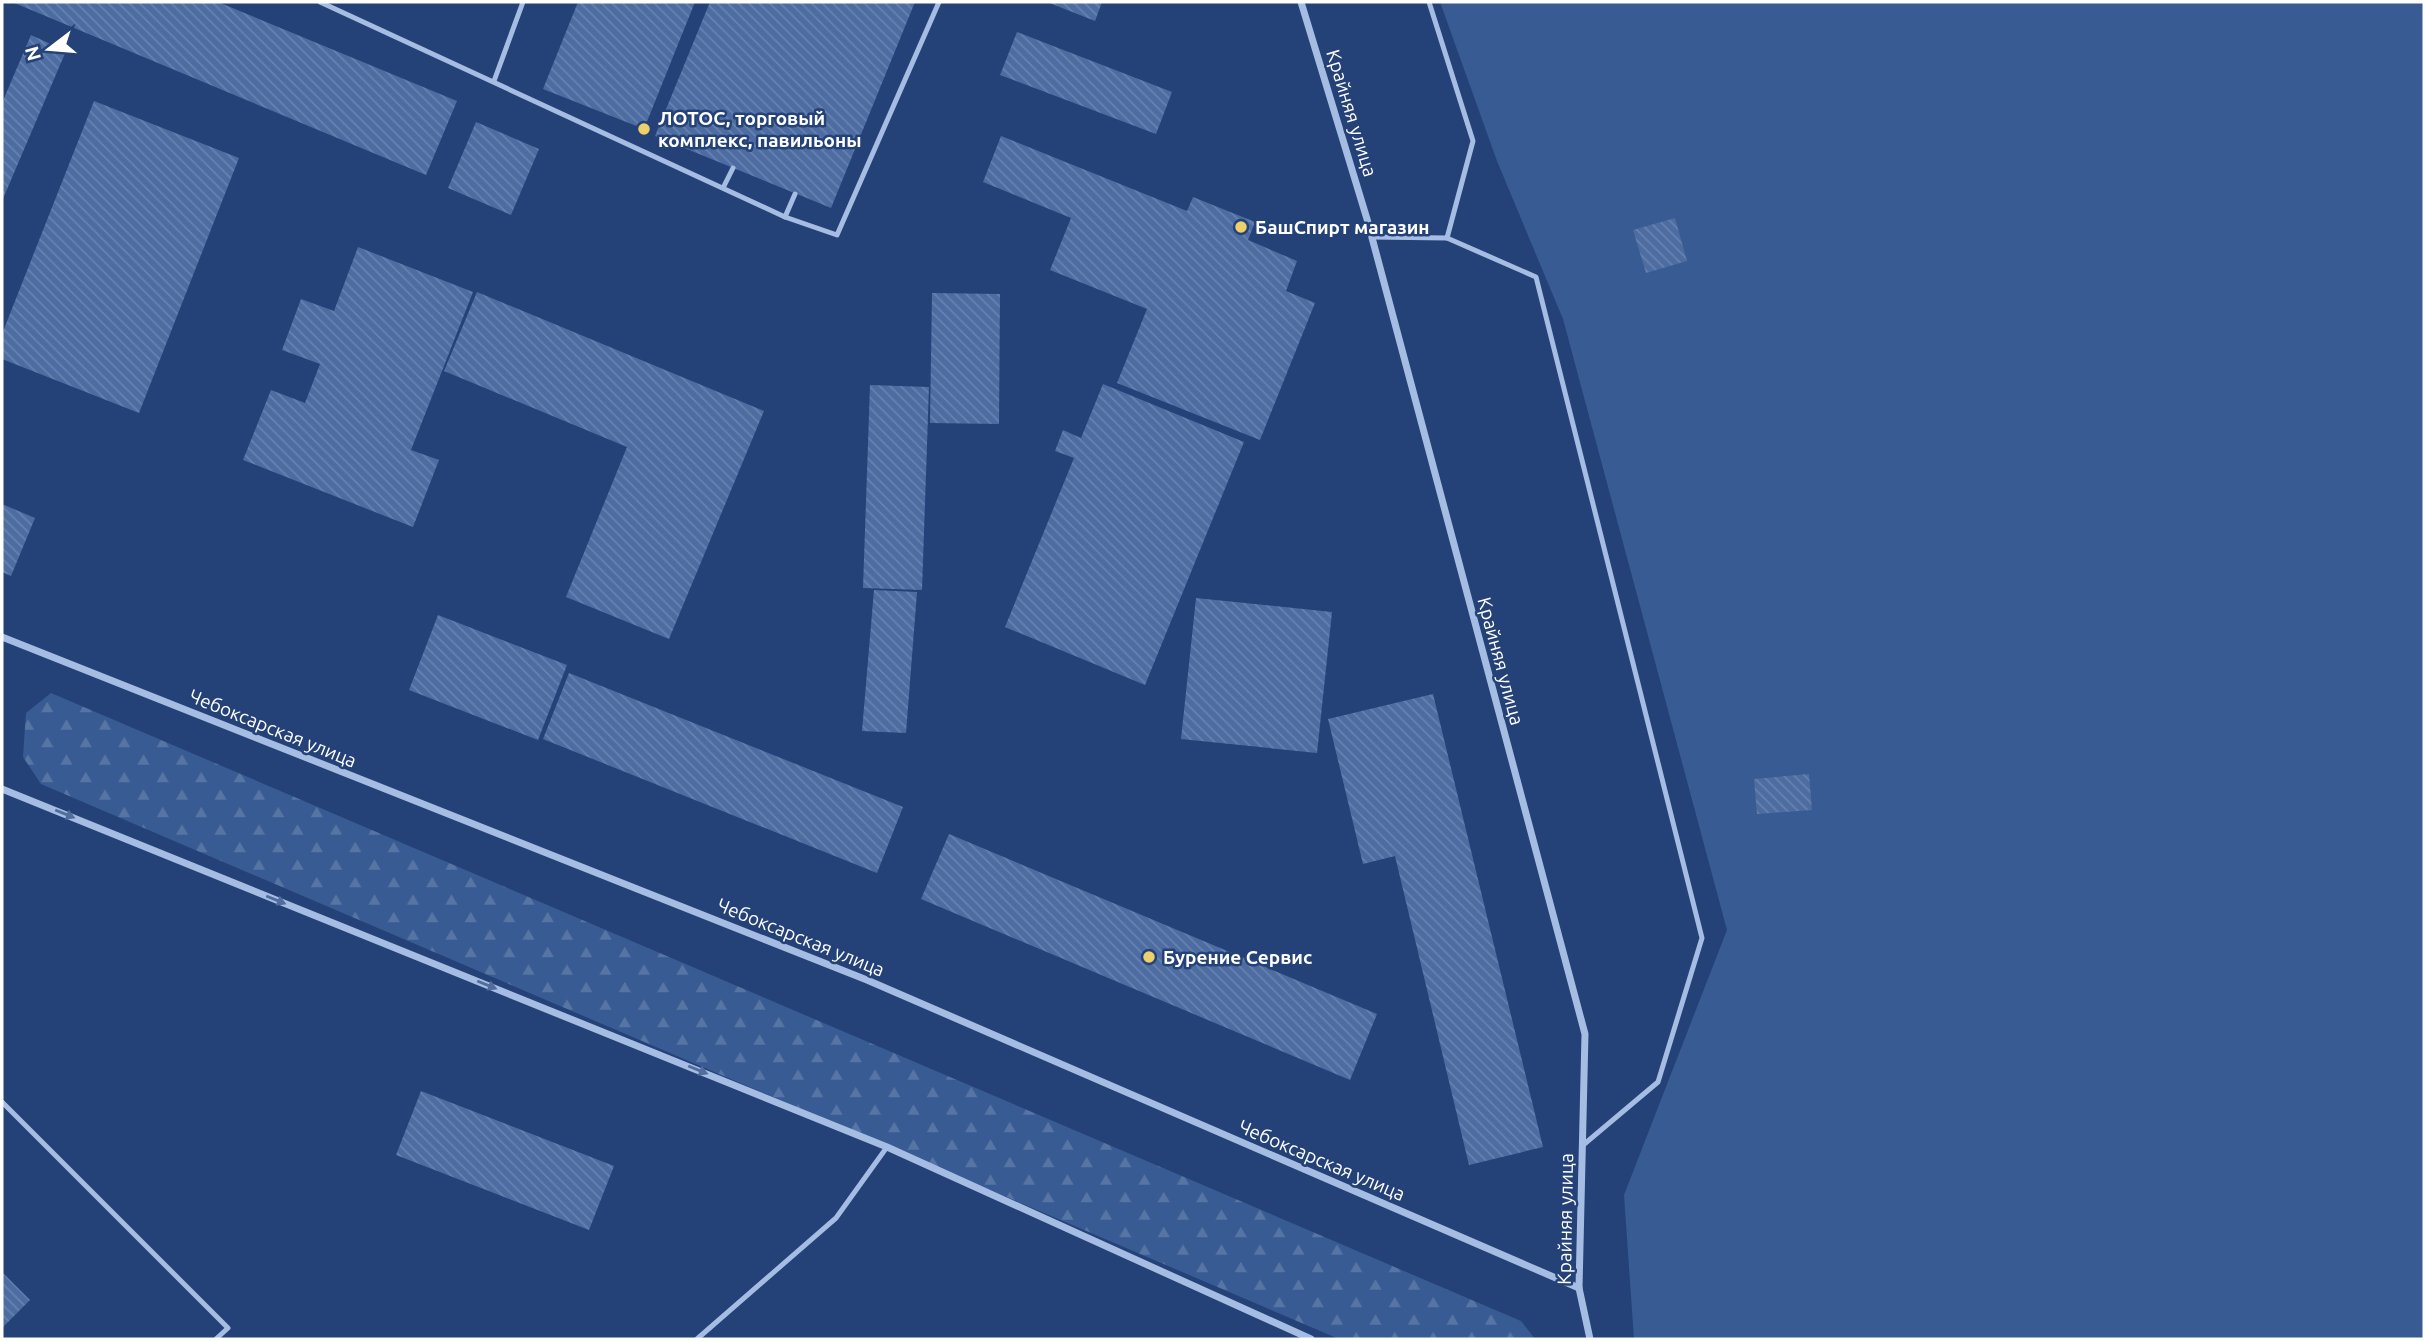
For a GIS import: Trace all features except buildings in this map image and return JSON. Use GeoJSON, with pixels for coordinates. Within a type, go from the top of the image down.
{"type":"FeatureCollection","features":[{"type":"Feature","properties":{"kind":"street","name":"Крайняя улица"},"geometry":{"type":"LineString","coordinates":[[1301,2],[1372,237],[1585,1034],[1579,1288],[1590,1339]]}},
{"type":"Feature","properties":{"kind":"street","name":"Чебоксарская улица"},"geometry":{"type":"LineString","coordinates":[[2,637],[867,980],[1579,1288]]}},
{"type":"Feature","properties":{"kind":"street"},"geometry":{"type":"LineString","coordinates":[[2,789],[887,1147],[1311,1339]]}},
{"type":"Feature","properties":{"kind":"lane"},"geometry":{"type":"LineString","coordinates":[[320,2],[785,217],[836,235],[939,2]]}},
{"type":"Feature","properties":{"kind":"lane"},"geometry":{"type":"LineString","coordinates":[[494,81],[523,2]]}},
{"type":"Feature","properties":{"kind":"lane"},"geometry":{"type":"LineString","coordinates":[[1429,2],[1473,141],[1447,238]]}},
{"type":"Feature","properties":{"kind":"lane"},"geometry":{"type":"LineString","coordinates":[[724,187],[733,168]]}},
{"type":"Feature","properties":{"kind":"lane"},"geometry":{"type":"LineString","coordinates":[[785,217],[795,194]]}},
{"type":"Feature","properties":{"kind":"lane"},"geometry":{"type":"LineString","coordinates":[[1372,237],[1447,238],[1536,277],[1702,938],[1658,1082],[1582,1146]]}},
{"type":"Feature","properties":{"kind":"lane"},"geometry":{"type":"LineString","coordinates":[[2,1102],[228,1328],[216,1339]]}},
{"type":"Feature","properties":{"kind":"lane"},"geometry":{"type":"LineString","coordinates":[[697,1339],[836,1217],[887,1147]]}},
{"type":"Feature","properties":{"kind":"green space"},"geometry":{"type":"Polygon","coordinates":[[[1440,2],[2424,2],[2424,1339],[1634,1339],[1624,1195],[1727,930],[1563,319],[1497,161],[1440,2]]]}},
{"type":"Feature","properties":{"kind":"green space"},"geometry":{"type":"Polygon","coordinates":[[[51,693],[1521,1321],[1535,1339],[1339,1339],[41,784],[23,757],[26,713],[51,693]]]}},
{"type":"Feature","properties":{"kind":"place","name":"ЛОТОС, торговый комплекс, павильоны"},"geometry":{"type":"Point","coordinates":[644,129]}},
{"type":"Feature","properties":{"kind":"place","name":"БашСпирт магазин"},"geometry":{"type":"Point","coordinates":[1241,227]}},
{"type":"Feature","properties":{"kind":"place","name":"Бурение Сервис"},"geometry":{"type":"Point","coordinates":[1149,957]}}]}
